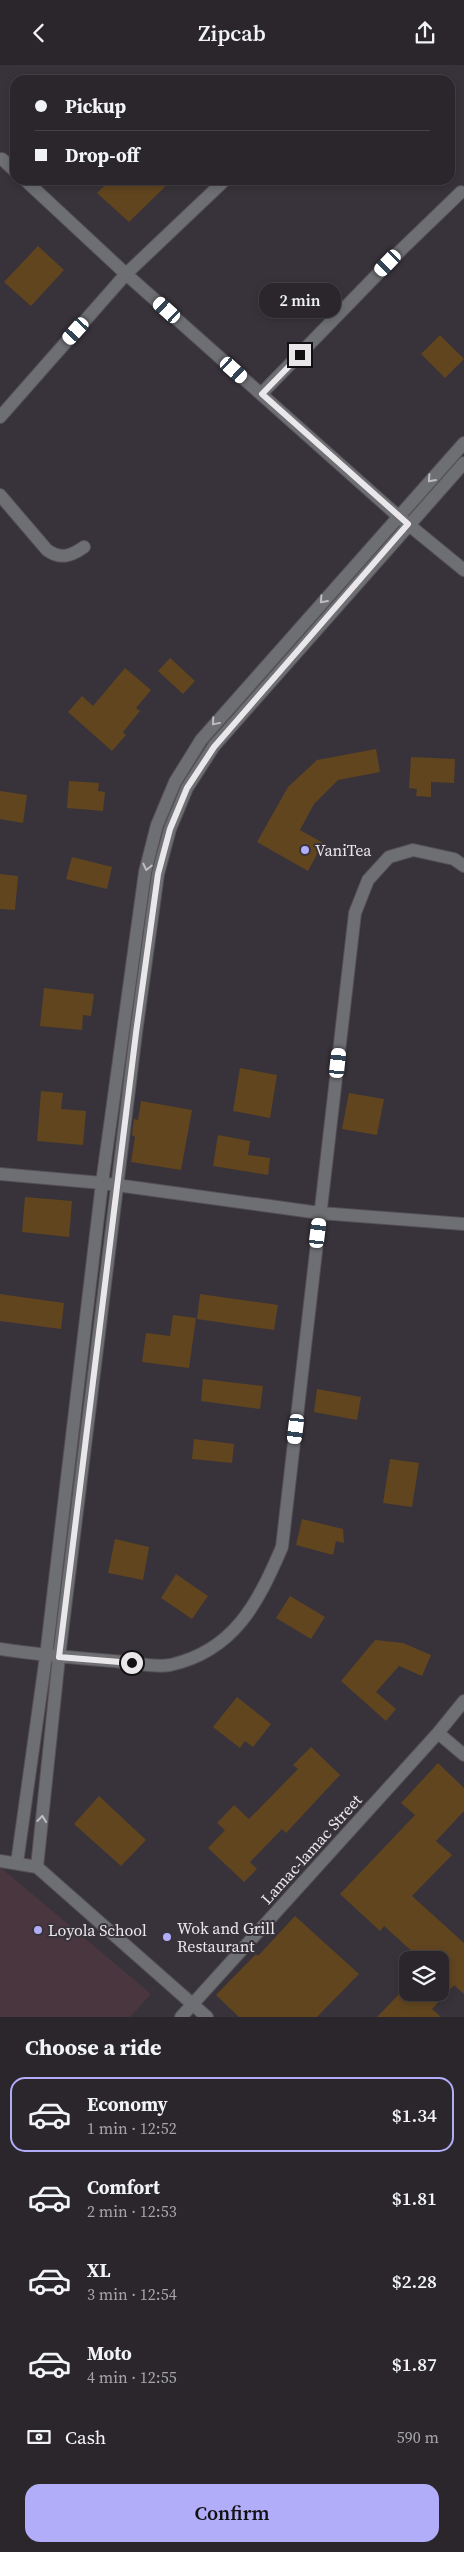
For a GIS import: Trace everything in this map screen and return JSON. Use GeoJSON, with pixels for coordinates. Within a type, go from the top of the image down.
{"type":"FeatureCollection","features":[{"type":"Feature","properties":{"kind":"street"},"geometry":{"type":"LineString","coordinates":[[2,159],[10,166]]}},
{"type":"Feature","properties":{"kind":"street"},"geometry":{"type":"LineString","coordinates":[[30,185],[126,274],[398,516],[464,570]]}},
{"type":"Feature","properties":{"kind":"street"},"geometry":{"type":"LineString","coordinates":[[0,417],[126,274],[220,185]]}},
{"type":"Feature","properties":{"kind":"street"},"geometry":{"type":"LineString","coordinates":[[262,394],[401,250],[461,192]]}},
{"type":"Feature","properties":{"kind":"street"},"geometry":{"type":"LineString","coordinates":[[17,1863],[52,1657],[90,1413],[118,1185],[144,927],[148,862],[157,825],[174,782],[200,740],[228,706],[464,443]]}},
{"type":"Feature","properties":{"kind":"street"},"geometry":{"type":"LineString","coordinates":[[38,1867],[52,1657],[75,1413],[102,1183],[144,927],[170,829],[187,788],[214,747],[408,524],[464,463]]}},
{"type":"Feature","properties":{"kind":"street"},"geometry":{"type":"LineString","coordinates":[[0,495],[54,555],[63,557],[73,555],[84,547]]}},
{"type":"Feature","properties":{"kind":"street"},"geometry":{"type":"LineString","coordinates":[[228,706],[240,717]]}},
{"type":"Feature","properties":{"kind":"street"},"geometry":{"type":"LineString","coordinates":[[0,1649],[52,1657],[168,1665],[206,1653],[236,1630],[264,1590],[282,1547],[355,913],[368,880],[389,857],[413,850],[454,859],[464,866]]}},
{"type":"Feature","properties":{"kind":"street"},"geometry":{"type":"LineString","coordinates":[[0,1174],[102,1183],[320,1213],[464,1224]]}},
{"type":"Feature","properties":{"kind":"street"},"geometry":{"type":"LineString","coordinates":[[75,1413],[90,1413]]}},
{"type":"Feature","properties":{"kind":"street","name":"Lamac-lamac Street"},"geometry":{"type":"LineString","coordinates":[[181,2017],[438,1733],[464,1701]]}},
{"type":"Feature","properties":{"kind":"street"},"geometry":{"type":"LineString","coordinates":[[438,1733],[464,1755]]}},
{"type":"Feature","properties":{"kind":"street"},"geometry":{"type":"LineString","coordinates":[[0,1861],[38,1867],[207,2017]]}},
{"type":"Feature","properties":{"kind":"shaded area","name":"Loyola School"},"geometry":{"type":"Polygon","coordinates":[[[0,1867],[151,1994],[130,2017],[0,2017],[0,1867]]]}},
{"type":"Feature","properties":{"kind":"building"},"geometry":{"type":"Polygon","coordinates":[[[105,185],[167,185],[129,222],[97,193],[105,185]]]}},
{"type":"Feature","properties":{"kind":"building"},"geometry":{"type":"Polygon","coordinates":[[[38,246],[64,270],[31,306],[4,282],[38,246]]]}},
{"type":"Feature","properties":{"kind":"building"},"geometry":{"type":"Polygon","coordinates":[[[440,335],[464,359],[445,378],[421,354],[440,335]]]}},
{"type":"Feature","properties":{"kind":"building"},"geometry":{"type":"Polygon","coordinates":[[[170,658],[195,681],[183,694],[158,671],[170,658]]]}},
{"type":"Feature","properties":{"kind":"building"},"geometry":{"type":"Polygon","coordinates":[[[125,668],[151,690],[136,708],[140,711],[123,732],[126,735],[112,751],[68,712],[82,696],[93,706],[125,668]]]}},
{"type":"Feature","properties":{"kind":"building"},"geometry":{"type":"Polygon","coordinates":[[[376,749],[380,772],[338,780],[314,804],[300,830],[323,843],[308,871],[257,842],[288,787],[317,760],[376,749]]]}},
{"type":"Feature","properties":{"kind":"building"},"geometry":{"type":"Polygon","coordinates":[[[411,757],[455,759],[454,783],[431,782],[431,797],[416,796],[417,789],[409,788],[411,757]]]}},
{"type":"Feature","properties":{"kind":"building"},"geometry":{"type":"Polygon","coordinates":[[[69,781],[99,783],[98,791],[105,792],[103,811],[67,808],[69,781]]]}},
{"type":"Feature","properties":{"kind":"building"},"geometry":{"type":"Polygon","coordinates":[[[0,791],[27,795],[23,823],[0,819],[0,791]]]}},
{"type":"Feature","properties":{"kind":"building"},"geometry":{"type":"Polygon","coordinates":[[[72,857],[112,867],[107,889],[66,879],[72,857]]]}},
{"type":"Feature","properties":{"kind":"building"},"geometry":{"type":"Polygon","coordinates":[[[0,874],[18,876],[15,910],[0,909],[0,874]]]}},
{"type":"Feature","properties":{"kind":"building"},"geometry":{"type":"Polygon","coordinates":[[[44,988],[94,994],[91,1016],[83,1015],[82,1030],[40,1026],[44,988]]]}},
{"type":"Feature","properties":{"kind":"building"},"geometry":{"type":"Polygon","coordinates":[[[240,1068],[277,1075],[270,1118],[233,1111],[240,1068]]]}},
{"type":"Feature","properties":{"kind":"building"},"geometry":{"type":"Polygon","coordinates":[[[41,1091],[63,1093],[61,1109],[86,1111],[83,1145],[37,1141],[41,1091]]]}},
{"type":"Feature","properties":{"kind":"building"},"geometry":{"type":"Polygon","coordinates":[[[349,1093],[384,1099],[377,1135],[342,1129],[349,1093]]]}},
{"type":"Feature","properties":{"kind":"building"},"geometry":{"type":"Polygon","coordinates":[[[141,1101],[192,1110],[181,1170],[131,1162],[135,1137],[132,1135],[133,1125],[134,1119],[138,1120],[141,1101]]]}},
{"type":"Feature","properties":{"kind":"building"},"geometry":{"type":"Polygon","coordinates":[[[218,1135],[250,1141],[248,1155],[270,1158],[268,1175],[213,1166],[218,1135]]]}},
{"type":"Feature","properties":{"kind":"building"},"geometry":{"type":"Polygon","coordinates":[[[25,1197],[72,1201],[69,1237],[22,1232],[25,1197]]]}},
{"type":"Feature","properties":{"kind":"building"},"geometry":{"type":"Polygon","coordinates":[[[0,1294],[64,1303],[61,1329],[0,1321],[0,1294]]]}},
{"type":"Feature","properties":{"kind":"building"},"geometry":{"type":"Polygon","coordinates":[[[200,1294],[278,1305],[274,1330],[197,1319],[200,1294]]]}},
{"type":"Feature","properties":{"kind":"building"},"geometry":{"type":"Polygon","coordinates":[[[173,1315],[196,1318],[189,1368],[142,1362],[146,1333],[170,1336],[173,1315]]]}},
{"type":"Feature","properties":{"kind":"building"},"geometry":{"type":"Polygon","coordinates":[[[203,1379],[263,1386],[260,1409],[201,1401],[203,1379]]]}},
{"type":"Feature","properties":{"kind":"building"},"geometry":{"type":"Polygon","coordinates":[[[317,1389],[361,1397],[357,1420],[314,1412],[317,1389]]]}},
{"type":"Feature","properties":{"kind":"building"},"geometry":{"type":"Polygon","coordinates":[[[194,1439],[234,1444],[232,1463],[192,1459],[194,1439]]]}},
{"type":"Feature","properties":{"kind":"building"},"geometry":{"type":"Polygon","coordinates":[[[390,1459],[419,1463],[412,1507],[383,1503],[390,1459]]]}},
{"type":"Feature","properties":{"kind":"building"},"geometry":{"type":"Polygon","coordinates":[[[302,1519],[343,1529],[344,1543],[336,1541],[333,1555],[296,1545],[302,1519]]]}},
{"type":"Feature","properties":{"kind":"building"},"geometry":{"type":"Polygon","coordinates":[[[115,1539],[149,1547],[143,1580],[108,1573],[115,1539]]]}},
{"type":"Feature","properties":{"kind":"building"},"geometry":{"type":"Polygon","coordinates":[[[176,1574],[208,1596],[192,1619],[161,1598],[176,1574]]]}},
{"type":"Feature","properties":{"kind":"building"},"geometry":{"type":"Polygon","coordinates":[[[290,1596],[325,1617],[311,1639],[276,1618],[290,1596]]]}},
{"type":"Feature","properties":{"kind":"building"},"geometry":{"type":"Polygon","coordinates":[[[375,1640],[403,1643],[431,1655],[422,1676],[399,1666],[376,1692],[396,1709],[386,1721],[341,1681],[375,1640]]]}},
{"type":"Feature","properties":{"kind":"building"},"geometry":{"type":"Polygon","coordinates":[[[237,1697],[271,1724],[253,1747],[245,1741],[240,1748],[213,1727],[237,1697]]]}},
{"type":"Feature","properties":{"kind":"building"},"geometry":{"type":"Polygon","coordinates":[[[311,1747],[340,1775],[286,1833],[282,1829],[250,1862],[257,1869],[244,1882],[208,1848],[225,1830],[217,1823],[234,1805],[249,1819],[298,1769],[293,1765],[311,1747]]]}},
{"type":"Feature","properties":{"kind":"building"},"geometry":{"type":"Polygon","coordinates":[[[438,1763],[464,1788],[464,1811],[436,1841],[452,1855],[412,1896],[464,1943],[464,1994],[454,1985],[449,1990],[449,1951],[412,1951],[384,1926],[380,1931],[340,1894],[415,1815],[401,1803],[438,1763]]]}},
{"type":"Feature","properties":{"kind":"building"},"geometry":{"type":"Polygon","coordinates":[[[99,1796],[146,1840],[121,1866],[74,1824],[99,1796]]]}},
{"type":"Feature","properties":{"kind":"building"},"geometry":{"type":"Polygon","coordinates":[[[295,1916],[359,1974],[317,2017],[239,2017],[216,1995],[256,1954],[258,1956],[295,1916]]]}},
{"type":"Feature","properties":{"kind":"building"},"geometry":{"type":"Polygon","coordinates":[[[399,1994],[399,2001],[439,2001],[432,2009],[441,2017],[377,2017],[399,1994]]]}},
{"type":"Feature","properties":{"kind":"place","name":"VaniTea"},"geometry":{"type":"Point","coordinates":[305,850]}},
{"type":"Feature","properties":{"kind":"place","name":"Loyola School"},"geometry":{"type":"Point","coordinates":[38,1930]}},
{"type":"Feature","properties":{"kind":"place","name":"Wok and Grill Restaurant"},"geometry":{"type":"Point","coordinates":[167,1937]}},
{"type":"Feature","properties":{"kind":"route"},"geometry":{"type":"LineString","coordinates":[[132,1663],[59,1657],[93,1394],[136,1033],[158,874],[170,829],[187,788],[214,747],[408,524],[262,394],[300,355]]}}]}
